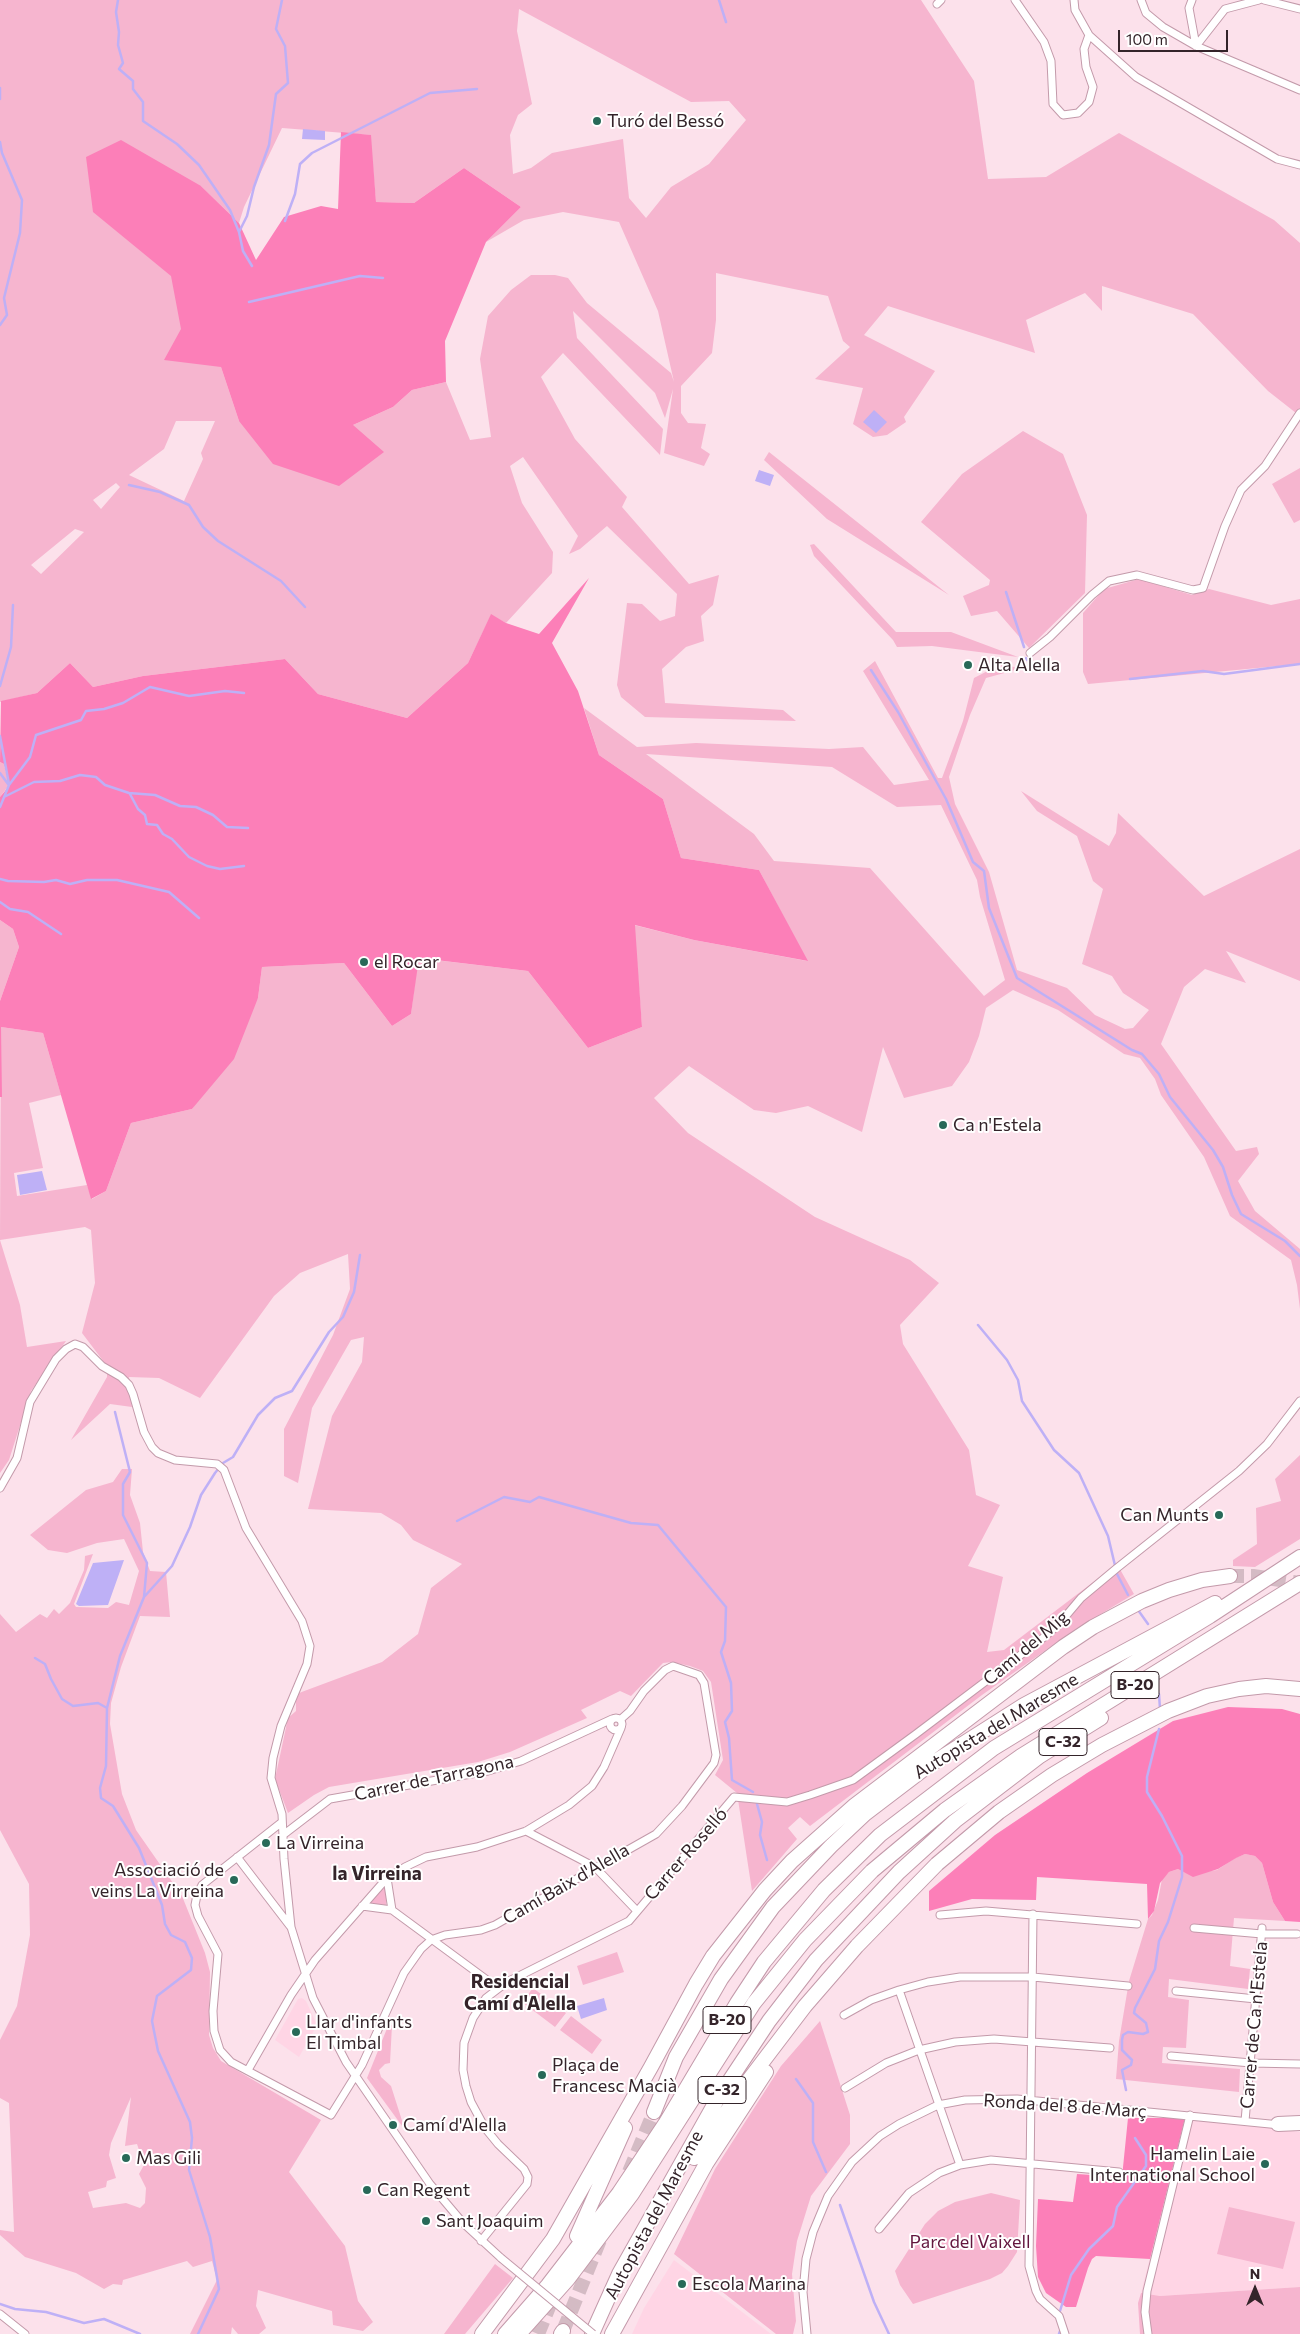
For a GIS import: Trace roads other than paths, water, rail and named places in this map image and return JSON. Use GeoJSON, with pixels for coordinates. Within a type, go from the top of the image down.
{"type":"FeatureCollection","features":[{"type":"Feature","properties":{"kind":"highway","name":"Autopista del Maresme"},"geometry":{"type":"LineString","coordinates":[[654,2112],[676,2057],[716,1988],[773,1906],[830,1846],[865,1814],[928,1766],[1024,1705],[1300,1557]]}},
{"type":"Feature","properties":{"kind":"highway","name":"B-20"},"geometry":{"type":"LineString","coordinates":[[505,2334],[548,2285],[619,2193],[665,2124],[737,2002],[764,1962],[824,1890],[880,1835],[994,1748],[1210,1616],[1300,1557]]}},
{"type":"Feature","properties":{"kind":"highway"},"geometry":{"type":"LineString","coordinates":[[482,2334],[552,2239],[652,2067],[696,1984],[734,1928],[792,1861],[855,1805],[1027,1674],[1093,1627],[1142,1600],[1202,1580],[1230,1576]]}},
{"type":"Feature","properties":{"kind":"highway","name":"B-20"},"geometry":{"type":"LineString","coordinates":[[519,2334],[568,2279],[632,2194],[754,2004],[805,1940],[858,1884],[945,1810],[1021,1756],[1300,1583]]}},
{"type":"Feature","properties":{"kind":"highway","name":"Autopista del Maresme"},"geometry":{"type":"LineString","coordinates":[[592,2334],[619,2274],[718,2098],[742,2060],[816,1960],[899,1872],[955,1821],[1040,1756],[1300,1591]]}},
{"type":"Feature","properties":{"kind":"highway"},"geometry":{"type":"LineString","coordinates":[[619,2274],[639,2249],[668,2198],[717,2122],[806,2006],[841,1965],[937,1864],[999,1812],[1052,1775],[1135,1728],[1207,1696],[1266,1686],[1300,1689]]}},
{"type":"Feature","properties":{"kind":"highway"},"geometry":{"type":"LineString","coordinates":[[855,1805],[928,1766]]}},
{"type":"Feature","properties":{"kind":"highway"},"geometry":{"type":"LineString","coordinates":[[612,2334],[706,2164],[735,2117],[841,1965]]}},
{"type":"Feature","properties":{"kind":"highway"},"geometry":{"type":"LineString","coordinates":[[578,2236],[652,2067]]}},
{"type":"Feature","properties":{"kind":"highway"},"geometry":{"type":"LineString","coordinates":[[1278,2124],[1300,2122]]}},
{"type":"Feature","properties":{"kind":"street"},"geometry":{"type":"LineString","coordinates":[[1015,0],[1044,42],[1051,61],[1053,104],[1063,116],[1078,112],[1089,102],[1093,87],[1086,67],[1084,49],[1089,35]]}},
{"type":"Feature","properties":{"kind":"street"},"geometry":{"type":"LineString","coordinates":[[1074,0],[1075,10],[1089,35],[1136,77],[1277,159],[1300,166]]}},
{"type":"Feature","properties":{"kind":"street"},"geometry":{"type":"LineString","coordinates":[[1142,0],[1146,13],[1163,27],[1196,46],[1300,90]]}},
{"type":"Feature","properties":{"kind":"street"},"geometry":{"type":"LineString","coordinates":[[1192,0],[1189,8],[1196,46]]}},
{"type":"Feature","properties":{"kind":"street"},"geometry":{"type":"LineString","coordinates":[[1196,46],[1225,9],[1259,0]]}},
{"type":"Feature","properties":{"kind":"street"},"geometry":{"type":"LineString","coordinates":[[1264,0],[1300,9]]}},
{"type":"Feature","properties":{"kind":"street"},"geometry":{"type":"LineString","coordinates":[[1030,652],[1050,637],[1092,595],[1109,581],[1137,575],[1193,590],[1203,588],[1225,526],[1241,490],[1265,466],[1300,413]]}},
{"type":"Feature","properties":{"kind":"street"},"geometry":{"type":"LineString","coordinates":[[0,1488],[7,1478],[20,1447],[30,1402],[56,1359],[66,1348],[75,1344],[83,1347],[102,1366],[122,1377],[129,1384],[144,1432],[152,1447],[158,1453],[175,1460],[212,1463],[220,1466],[246,1528],[302,1621],[310,1646],[309,1658],[285,1714],[273,1758],[272,1778],[282,1822],[291,1927],[316,2007],[334,2042],[356,2077],[430,2184],[456,2216],[481,2241],[592,2334]]}},
{"type":"Feature","properties":{"kind":"street","name":"Camí del Mig"},"geometry":{"type":"LineString","coordinates":[[734,1797],[787,1802],[853,1780],[992,1678],[1059,1624],[1081,1598],[1239,1471],[1267,1444],[1300,1401]]}},
{"type":"Feature","properties":{"kind":"street","name":"Camí Baix d'Alella"},"geometry":{"type":"LineString","coordinates":[[431,1940],[495,1925],[656,1834],[700,1784],[716,1759],[704,1683],[699,1674],[686,1669],[669,1668],[644,1691],[630,1711],[614,1726]]}},
{"type":"Feature","properties":{"kind":"street"},"geometry":{"type":"LineString","coordinates":[[248,2070],[305,1975],[387,1878],[426,1857],[477,1847],[526,1831],[569,1806],[587,1791],[604,1767],[614,1746],[614,1726]]}},
{"type":"Feature","properties":{"kind":"street","name":"Carrer de Tarragona"},"geometry":{"type":"LineString","coordinates":[[283,1835],[330,1799],[488,1771],[520,1761],[591,1728],[614,1726]]}},
{"type":"Feature","properties":{"kind":"street","name":"Carrer Roselló"},"geometry":{"type":"LineString","coordinates":[[481,2241],[528,2181],[524,2169],[498,2144],[480,2121],[471,2102],[464,2079],[463,2057],[468,2029],[482,2003],[498,1988],[519,1975],[629,1921],[734,1797]]}},
{"type":"Feature","properties":{"kind":"street"},"geometry":{"type":"LineString","coordinates":[[282,1822],[202,1885],[196,1905],[198,1916],[218,1954],[213,2018],[217,2045],[224,2056],[331,2115],[356,2077],[404,1973],[412,1960],[431,1940]]}},
{"type":"Feature","properties":{"kind":"street"},"geometry":{"type":"LineString","coordinates":[[526,1831],[595,1867],[637,1911]]}},
{"type":"Feature","properties":{"kind":"street"},"geometry":{"type":"LineString","coordinates":[[237,1857],[291,1927]]}},
{"type":"Feature","properties":{"kind":"street"},"geometry":{"type":"LineString","coordinates":[[387,1878],[392,1910]]}},
{"type":"Feature","properties":{"kind":"street"},"geometry":{"type":"LineString","coordinates":[[362,1906],[392,1910],[498,1988]]}},
{"type":"Feature","properties":{"kind":"street"},"geometry":{"type":"LineString","coordinates":[[940,1915],[986,1911],[1137,1924]]}},
{"type":"Feature","properties":{"kind":"street"},"geometry":{"type":"LineString","coordinates":[[1033,1914],[1030,2272],[1040,2299],[1059,2316],[1065,2334]]}},
{"type":"Feature","properties":{"kind":"street"},"geometry":{"type":"LineString","coordinates":[[1194,1928],[1297,1934]]}},
{"type":"Feature","properties":{"kind":"street","name":"Carrer de Ca n'Estela"},"geometry":{"type":"LineString","coordinates":[[1245,2121],[1262,1931]]}},
{"type":"Feature","properties":{"kind":"street"},"geometry":{"type":"LineString","coordinates":[[844,2014],[871,2000],[899,1990],[928,1982],[960,1977],[1033,1977],[1128,1986]]}},
{"type":"Feature","properties":{"kind":"street"},"geometry":{"type":"LineString","coordinates":[[899,1990],[960,2165]]}},
{"type":"Feature","properties":{"kind":"street"},"geometry":{"type":"LineString","coordinates":[[1176,1991],[1256,1999]]}},
{"type":"Feature","properties":{"kind":"street"},"geometry":{"type":"LineString","coordinates":[[845,2088],[886,2063],[919,2050],[955,2042],[994,2039],[1110,2048]]}},
{"type":"Feature","properties":{"kind":"street"},"geometry":{"type":"LineString","coordinates":[[1170,2056],[1251,2063],[1300,2064]]}},
{"type":"Feature","properties":{"kind":"street","name":"Ronda del 8 de Març"},"geometry":{"type":"LineString","coordinates":[[807,2334],[804,2292],[806,2259],[812,2232],[828,2196],[852,2162],[880,2136],[899,2124],[938,2105],[965,2100],[996,2098],[1190,2115],[1300,2128]]}},
{"type":"Feature","properties":{"kind":"street"},"geometry":{"type":"LineString","coordinates":[[1148,2334],[1145,2312],[1147,2291],[1190,2115]]}},
{"type":"Feature","properties":{"kind":"street"},"geometry":{"type":"LineString","coordinates":[[879,2229],[909,2193],[938,2173],[960,2165],[991,2160],[1031,2162],[1119,2172]]}},
{"type":"Feature","properties":{"kind":"street"},"geometry":{"type":"LineString","coordinates":[[0,2314],[26,2334]]}},
{"type":"Feature","properties":{"kind":"waterway"},"geometry":{"type":"LineString","coordinates":[[118,0],[116,12],[119,32],[118,45],[123,63],[119,69],[133,81],[133,89],[143,102],[143,121],[177,144],[199,165],[230,210],[239,232]]}},
{"type":"Feature","properties":{"kind":"waterway"},"geometry":{"type":"LineString","coordinates":[[252,266],[243,251],[239,232],[247,216],[254,187],[269,145],[276,94],[288,83],[285,46],[276,29],[282,0]]}},
{"type":"Feature","properties":{"kind":"waterway"},"geometry":{"type":"LineString","coordinates":[[719,0],[726,22]]}},
{"type":"Feature","properties":{"kind":"waterway"},"geometry":{"type":"LineString","coordinates":[[0,88],[0,99]]}},
{"type":"Feature","properties":{"kind":"waterway"},"geometry":{"type":"LineString","coordinates":[[285,221],[295,194],[300,164],[312,153],[430,93],[477,89]]}},
{"type":"Feature","properties":{"kind":"waterway"},"geometry":{"type":"LineString","coordinates":[[0,142],[2,153],[22,200],[20,233],[4,298],[7,315],[0,325]]}},
{"type":"Feature","properties":{"kind":"waterway"},"geometry":{"type":"LineString","coordinates":[[249,302],[360,276],[383,278]]}},
{"type":"Feature","properties":{"kind":"waterway"},"geometry":{"type":"LineString","coordinates":[[129,485],[160,492],[189,505],[203,527],[218,541],[281,581],[305,607]]}},
{"type":"Feature","properties":{"kind":"waterway"},"geometry":{"type":"LineString","coordinates":[[1006,592],[1024,647]]}},
{"type":"Feature","properties":{"kind":"waterway"},"geometry":{"type":"LineString","coordinates":[[0,686],[11,647],[13,605]]}},
{"type":"Feature","properties":{"kind":"waterway"},"geometry":{"type":"LineString","coordinates":[[1130,679],[1203,671],[1224,674],[1300,664]]}},
{"type":"Feature","properties":{"kind":"waterway"},"geometry":{"type":"LineString","coordinates":[[871,670],[898,712],[946,799],[973,862],[984,871],[989,908],[1017,978],[1132,1050],[1142,1054],[1159,1074],[1170,1097],[1213,1150],[1223,1167],[1232,1195],[1241,1214],[1285,1241],[1300,1256]]}},
{"type":"Feature","properties":{"kind":"waterway"},"geometry":{"type":"LineString","coordinates":[[0,807],[9,785],[30,757],[36,735],[81,720],[86,711],[104,709],[123,703],[150,687],[189,696],[225,691],[244,693]]}},
{"type":"Feature","properties":{"kind":"waterway"},"geometry":{"type":"LineString","coordinates":[[0,736],[9,784]]}},
{"type":"Feature","properties":{"kind":"waterway"},"geometry":{"type":"LineString","coordinates":[[0,773],[8,784]]}},
{"type":"Feature","properties":{"kind":"waterway"},"geometry":{"type":"LineString","coordinates":[[4,797],[34,782],[60,781],[80,775],[96,777],[105,785],[129,793],[155,795],[180,806],[196,807],[213,815],[227,827],[248,828]]}},
{"type":"Feature","properties":{"kind":"waterway"},"geometry":{"type":"LineString","coordinates":[[130,794],[138,809],[145,815],[147,824],[157,825],[163,834],[172,839],[189,857],[207,866],[220,869],[244,866]]}},
{"type":"Feature","properties":{"kind":"waterway"},"geometry":{"type":"LineString","coordinates":[[0,879],[44,882],[56,880],[70,884],[87,880],[117,880],[169,892],[199,918]]}},
{"type":"Feature","properties":{"kind":"waterway"},"geometry":{"type":"LineString","coordinates":[[0,902],[10,909],[28,912],[61,934]]}},
{"type":"Feature","properties":{"kind":"waterway"},"geometry":{"type":"LineString","coordinates":[[144,1597],[172,1566],[190,1527],[201,1495],[215,1473],[223,1463],[233,1457],[258,1415],[275,1398],[292,1391],[329,1332],[343,1317],[354,1292],[360,1255]]}},
{"type":"Feature","properties":{"kind":"waterway"},"geometry":{"type":"LineString","coordinates":[[978,1325],[1007,1360],[1018,1380],[1022,1401],[1054,1450],[1079,1473],[1108,1536],[1117,1574],[1128,1595]]}},
{"type":"Feature","properties":{"kind":"waterway"},"geometry":{"type":"LineString","coordinates":[[115,1412],[130,1472],[123,1484],[123,1515],[147,1563],[144,1597],[120,1656],[107,1708],[106,1766],[100,1788],[101,1798],[113,1806],[139,1848],[162,1905],[165,1924],[171,1935],[185,1942],[192,1958],[191,1970],[157,1996],[152,2021],[158,2051],[190,2122],[192,2138],[189,2170],[210,2237],[219,2289],[198,2334]]}},
{"type":"Feature","properties":{"kind":"waterway"},"geometry":{"type":"LineString","coordinates":[[457,1521],[504,1497],[530,1502],[539,1497],[631,1523],[658,1525],[726,1607],[725,1641],[721,1652],[731,1683],[732,1711],[725,1722],[729,1738],[732,1780],[753,1792]]}},
{"type":"Feature","properties":{"kind":"waterway"},"geometry":{"type":"LineString","coordinates":[[1138,1610],[1148,1624]]}},
{"type":"Feature","properties":{"kind":"waterway"},"geometry":{"type":"LineString","coordinates":[[35,1658],[45,1664],[62,1699],[73,1706],[98,1703],[107,1708]]}},
{"type":"Feature","properties":{"kind":"waterway"},"geometry":{"type":"LineString","coordinates":[[1159,1694],[1160,1709]]}},
{"type":"Feature","properties":{"kind":"waterway"},"geometry":{"type":"LineString","coordinates":[[1126,2090],[1122,2070],[1131,2065],[1132,2060],[1122,2050],[1123,2035],[1128,2032],[1143,2034],[1148,2032],[1146,2023],[1134,2013],[1135,2008],[1155,1969],[1159,1941],[1168,1922],[1182,1877],[1182,1856],[1162,1816],[1147,1792],[1147,1777],[1159,1729]]}},
{"type":"Feature","properties":{"kind":"waterway"},"geometry":{"type":"LineString","coordinates":[[757,1804],[762,1822],[760,1835],[767,1860]]}},
{"type":"Feature","properties":{"kind":"waterway"},"geometry":{"type":"LineString","coordinates":[[796,2079],[813,2103],[813,2142],[826,2172]]}},
{"type":"Feature","properties":{"kind":"waterway"},"geometry":{"type":"LineString","coordinates":[[1060,2311],[1071,2275],[1089,2249],[1113,2226],[1117,2207],[1146,2166],[1146,2155],[1135,2138]]}},
{"type":"Feature","properties":{"kind":"waterway"},"geometry":{"type":"LineString","coordinates":[[840,2205],[874,2302],[889,2334]]}},
{"type":"Feature","properties":{"kind":"waterway"},"geometry":{"type":"LineString","coordinates":[[0,2304],[15,2309],[46,2312],[84,2323],[104,2319],[140,2334]]}},
{"type":"Feature","properties":{"kind":"tunnel"},"geometry":{"type":"LineString","coordinates":[[1230,1576],[1253,1576],[1300,1583]]}},
{"type":"Feature","properties":{"kind":"tunnel"},"geometry":{"type":"LineString","coordinates":[[629,2172],[654,2112]]}},
{"type":"Feature","properties":{"kind":"tunnel"},"geometry":{"type":"LineString","coordinates":[[563,2331],[600,2240]]}},
{"type":"Feature","properties":{"kind":"tunnel"},"geometry":{"type":"LineString","coordinates":[[538,2334],[553,2297]]}},
{"type":"Feature","properties":{"kind":"place","name":"Turó del Bessó"},"geometry":{"type":"Point","coordinates":[597,121]}},
{"type":"Feature","properties":{"kind":"place","name":"Alta Alella"},"geometry":{"type":"Point","coordinates":[968,665]}},
{"type":"Feature","properties":{"kind":"place","name":"el Rocar"},"geometry":{"type":"Point","coordinates":[364,962]}},
{"type":"Feature","properties":{"kind":"place","name":"Ca n'Estela"},"geometry":{"type":"Point","coordinates":[943,1125]}},
{"type":"Feature","properties":{"kind":"place","name":"Can Munts"},"geometry":{"type":"Point","coordinates":[1219,1515]}},
{"type":"Feature","properties":{"kind":"place","name":"La Virreina"},"geometry":{"type":"Point","coordinates":[266,1843]}},
{"type":"Feature","properties":{"kind":"place","name":"Associació de veins La Virreina"},"geometry":{"type":"Point","coordinates":[234,1880]}},
{"type":"Feature","properties":{"kind":"place","name":"Llar d'infants El Timbal"},"geometry":{"type":"Point","coordinates":[296,2032]}},
{"type":"Feature","properties":{"kind":"place","name":"Plaça de Francesc Macià"},"geometry":{"type":"Point","coordinates":[542,2075]}},
{"type":"Feature","properties":{"kind":"place","name":"Camí d'Alella"},"geometry":{"type":"Point","coordinates":[393,2125]}},
{"type":"Feature","properties":{"kind":"place","name":"Mas Gili"},"geometry":{"type":"Point","coordinates":[126,2158]}},
{"type":"Feature","properties":{"kind":"place","name":"Hamelin Laie International School"},"geometry":{"type":"Point","coordinates":[1265,2164]}},
{"type":"Feature","properties":{"kind":"place","name":"Can Regent"},"geometry":{"type":"Point","coordinates":[367,2190]}},
{"type":"Feature","properties":{"kind":"place","name":"Sant Joaquim"},"geometry":{"type":"Point","coordinates":[426,2221]}},
{"type":"Feature","properties":{"kind":"place","name":"Escola Marina"},"geometry":{"type":"Point","coordinates":[682,2284]}},
{"type":"Feature","properties":{"kind":"district","name":"la Virreina"},"geometry":{"type":"Point","coordinates":[377,1874]}},
{"type":"Feature","properties":{"kind":"district","name":"Residencial Camí d'Alella"},"geometry":{"type":"Point","coordinates":[520,1993]}},
{"type":"Feature","properties":{"kind":"park label","name":"Parc del Vaixell"},"geometry":{"type":"Point","coordinates":[970,2242]}}]}
